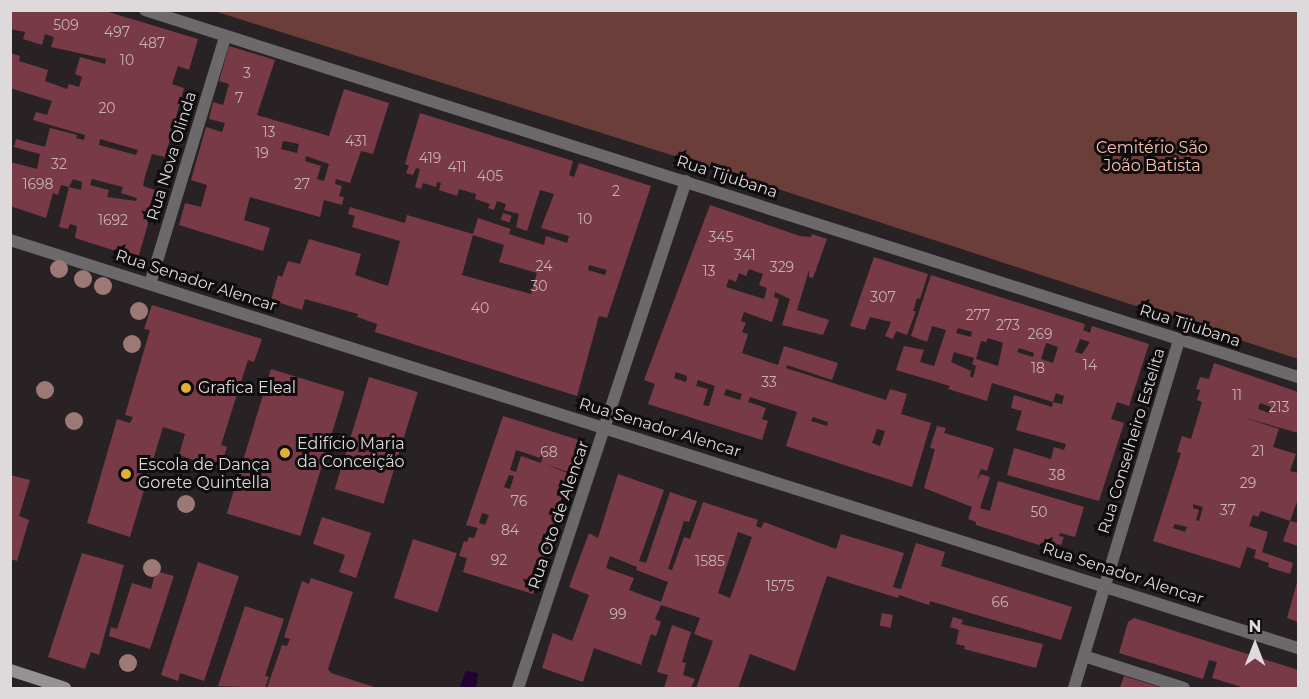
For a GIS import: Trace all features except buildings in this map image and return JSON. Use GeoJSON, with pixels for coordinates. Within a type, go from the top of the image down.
{"type":"FeatureCollection","features":[{"type":"Feature","properties":{"kind":"main road"},"geometry":{"type":"LineString","coordinates":[[10,670],[65,688]]}},
{"type":"Feature","properties":{"kind":"street","name":"Rua Tijubana"},"geometry":{"type":"LineString","coordinates":[[145,10],[1299,377]]}},
{"type":"Feature","properties":{"kind":"street","name":"Rua Nova Olinda"},"geometry":{"type":"LineString","coordinates":[[150,284],[225,37]]}},
{"type":"Feature","properties":{"kind":"street","name":"Rua Oto de Alencar"},"geometry":{"type":"LineString","coordinates":[[518,688],[687,181]]}},
{"type":"Feature","properties":{"kind":"street","name":"Rua Senador Alencar"},"geometry":{"type":"LineString","coordinates":[[10,240],[1299,648]]}},
{"type":"Feature","properties":{"kind":"street","name":"Rua Conselheiro Estelita"},"geometry":{"type":"LineString","coordinates":[[1074,688],[1179,340]]}},
{"type":"Feature","properties":{"kind":"street"},"geometry":{"type":"LineString","coordinates":[[1084,656],[1184,688]]}},
{"type":"Feature","properties":{"kind":"green space","name":"Cemitério São João Batista"},"geometry":{"type":"Polygon","coordinates":[[[214,11],[1298,11],[1298,359],[738,176],[214,11]]]}},
{"type":"Feature","properties":{"kind":"shaded area"},"geometry":{"type":"Polygon","coordinates":[[[466,671],[478,673],[476,688],[459,688],[466,671]]]}},
{"type":"Feature","properties":{"kind":"place","name":"Grafica Eleal"},"geometry":{"type":"Point","coordinates":[186,388]}},
{"type":"Feature","properties":{"kind":"place","name":"Edifício Maria da Conceição"},"geometry":{"type":"Point","coordinates":[285,453]}},
{"type":"Feature","properties":{"kind":"place","name":"Escola de Dança Gorete Quintella"},"geometry":{"type":"Point","coordinates":[126,474]}}]}
